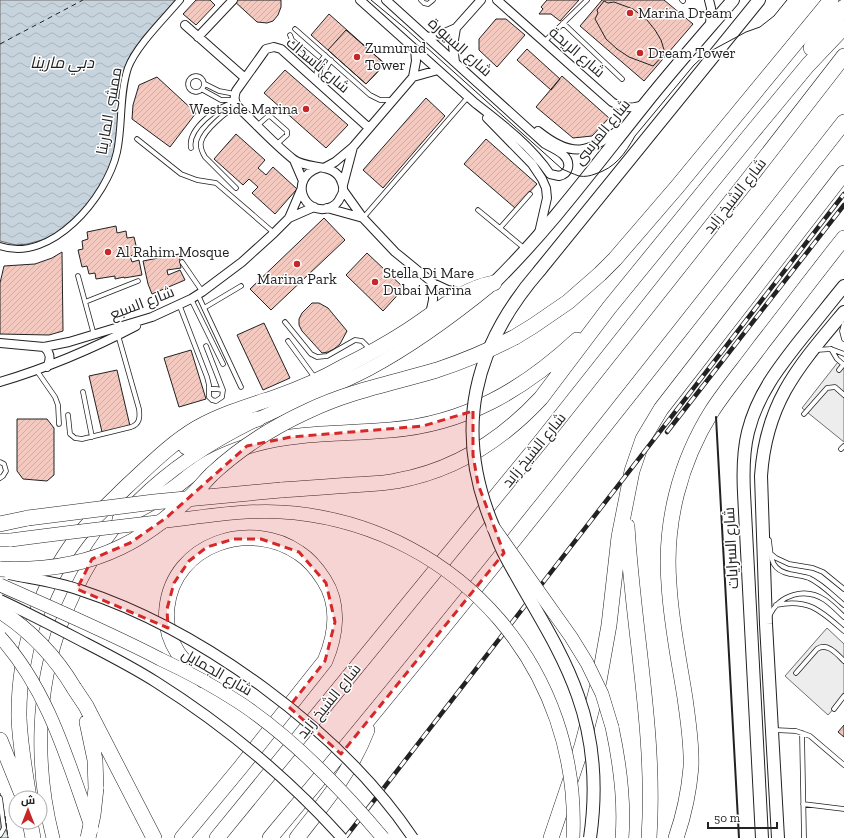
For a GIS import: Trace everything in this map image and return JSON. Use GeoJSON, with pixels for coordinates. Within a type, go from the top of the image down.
{"type":"FeatureCollection","features":[{"type":"Feature","properties":{"kind":"highway"},"geometry":{"type":"LineString","coordinates":[[0,569],[28,570],[60,567],[91,559],[120,548],[166,518],[190,498],[212,475],[234,456],[258,439],[295,417],[345,395],[457,363],[496,347],[533,326],[562,306],[600,274],[620,254],[831,0]]}},
{"type":"Feature","properties":{"kind":"highway"},"geometry":{"type":"LineString","coordinates":[[750,135],[786,80],[844,7]]}},
{"type":"Feature","properties":{"kind":"highway"},"geometry":{"type":"LineString","coordinates":[[0,524],[28,518],[162,502],[281,490],[396,481],[429,473],[476,452],[504,433],[529,410],[578,350],[609,308],[750,135],[808,65],[844,27]]}},
{"type":"Feature","properties":{"kind":"highway","name":"شارع الشيخ زايد"},"geometry":{"type":"LineString","coordinates":[[217,838],[542,440],[844,56]]}},
{"type":"Feature","properties":{"kind":"highway"},"geometry":{"type":"LineString","coordinates":[[270,838],[372,716],[565,476],[844,122]]}},
{"type":"Feature","properties":{"kind":"highway"},"geometry":{"type":"LineString","coordinates":[[551,838],[582,746],[599,681],[609,625],[618,542],[628,488],[637,455],[661,409],[844,173]]}},
{"type":"Feature","properties":{"kind":"highway"},"geometry":{"type":"LineString","coordinates":[[676,838],[687,797],[691,767],[688,720],[669,584],[668,548],[678,488],[695,442],[713,410],[805,286],[844,238]]}},
{"type":"Feature","properties":{"kind":"highway"},"geometry":{"type":"LineString","coordinates":[[28,790],[22,749],[20,702],[25,655],[38,610],[58,568],[80,536],[100,512],[171,445],[198,428],[212,420],[241,408],[297,389],[316,380],[406,332],[464,293],[479,286],[494,282]]}},
{"type":"Feature","properties":{"kind":"highway"},"geometry":{"type":"LineString","coordinates":[[120,519],[162,496],[200,468],[241,448],[291,438],[423,426],[450,419],[472,411],[502,396],[541,370],[576,341],[609,308]]}},
{"type":"Feature","properties":{"kind":"highway"},"geometry":{"type":"LineString","coordinates":[[146,468],[208,434],[235,424],[258,419]]}},
{"type":"Feature","properties":{"kind":"highway"},"geometry":{"type":"LineString","coordinates":[[626,505],[629,561],[640,650],[649,770],[649,838]]}},
{"type":"Feature","properties":{"kind":"highway"},"geometry":{"type":"LineString","coordinates":[[0,517],[28,518]]}},
{"type":"Feature","properties":{"kind":"highway"},"geometry":{"type":"LineString","coordinates":[[182,838],[320,667],[330,649],[334,636],[335,622],[331,595],[326,583],[318,571],[310,561],[299,552],[287,546],[261,539],[234,539],[207,547],[196,555],[183,568],[174,583],[168,600],[167,618],[170,636],[177,652],[188,666],[204,681]]}},
{"type":"Feature","properties":{"kind":"highway"},"geometry":{"type":"LineString","coordinates":[[0,611],[20,625],[41,644],[59,665],[91,716],[154,838]]}},
{"type":"Feature","properties":{"kind":"highway"},"geometry":{"type":"LineString","coordinates":[[74,688],[90,732],[95,760],[95,801],[88,838]]}},
{"type":"Feature","properties":{"kind":"highway"},"geometry":{"type":"LineString","coordinates":[[297,838],[328,800],[340,781],[362,742],[372,716]]}},
{"type":"Feature","properties":{"kind":"highway"},"geometry":{"type":"LineString","coordinates":[[0,740],[20,790]]}},
{"type":"Feature","properties":{"kind":"main road","name":"شارع المرسى"},"geometry":{"type":"LineString","coordinates":[[494,282],[526,250],[645,104],[733,0]]}},
{"type":"Feature","properties":{"kind":"main road"},"geometry":{"type":"LineString","coordinates":[[590,838],[593,810],[592,766],[587,731],[578,696],[568,669],[556,644],[507,559],[482,499],[474,462],[472,424],[475,394],[485,360],[499,328],[518,298],[759,0]]}},
{"type":"Feature","properties":{"kind":"main road"},"geometry":{"type":"LineString","coordinates":[[53,838],[45,803],[41,764],[42,720],[48,669],[58,632],[81,580],[99,548],[120,519],[145,493],[173,470],[222,438],[258,419],[343,382],[392,356],[453,315],[494,282]]}},
{"type":"Feature","properties":{"kind":"main road","name":"شارع السرايات"},"geometry":{"type":"LineString","coordinates":[[762,838],[744,493],[744,453],[747,434],[753,414],[771,379],[782,363],[844,286]]}},
{"type":"Feature","properties":{"kind":"main road"},"geometry":{"type":"LineString","coordinates":[[778,838],[766,624],[761,476],[762,458],[770,422],[785,388],[812,350],[839,324],[844,312]]}},
{"type":"Feature","properties":{"kind":"main road"},"geometry":{"type":"LineString","coordinates":[[821,315],[839,324]]}},
{"type":"Feature","properties":{"kind":"main road"},"geometry":{"type":"LineString","coordinates":[[6,540],[212,515],[273,512],[293,513],[334,520],[374,532],[411,549],[446,571],[478,597],[506,627],[532,664],[550,704],[561,735],[572,792],[573,838]]}},
{"type":"Feature","properties":{"kind":"main road"},"geometry":{"type":"LineString","coordinates":[[493,527],[571,636],[587,663],[602,694],[612,727],[621,774],[623,811],[622,838]]}},
{"type":"Feature","properties":{"kind":"main road","name":"شارع الجمايل"},"geometry":{"type":"LineString","coordinates":[[0,585],[117,637],[204,681],[258,716],[292,744],[340,790],[383,838]]}},
{"type":"Feature","properties":{"kind":"main road"},"geometry":{"type":"LineString","coordinates":[[0,637],[28,673],[38,689],[54,722],[95,838]]}},
{"type":"Feature","properties":{"kind":"street","name":"ممشى المارينا"},"geometry":{"type":"LineString","coordinates":[[0,246],[31,248],[50,240],[67,228],[87,208],[100,191],[110,172],[117,153],[122,119],[124,83],[128,67],[137,50],[180,0]]}},
{"type":"Feature","properties":{"kind":"street"},"geometry":{"type":"LineString","coordinates":[[198,37],[233,0]]}},
{"type":"Feature","properties":{"kind":"street","name":"شارع السيورة"},"geometry":{"type":"LineString","coordinates":[[360,0],[468,97],[526,146],[539,159],[550,174],[559,176],[564,175],[569,166],[568,160],[565,156],[545,144],[515,115],[386,0]]}},
{"type":"Feature","properties":{"kind":"street"},"geometry":{"type":"LineString","coordinates":[[428,37],[440,35],[456,28],[481,0]]}},
{"type":"Feature","properties":{"kind":"street","name":"شارع الريحة"},"geometry":{"type":"LineString","coordinates":[[497,0],[612,102],[629,108],[638,107],[645,104]]}},
{"type":"Feature","properties":{"kind":"street"},"geometry":{"type":"LineString","coordinates":[[709,0],[711,8],[710,26]]}},
{"type":"Feature","properties":{"kind":"street"},"geometry":{"type":"LineString","coordinates":[[185,25],[245,78]]}},
{"type":"Feature","properties":{"kind":"street"},"geometry":{"type":"LineString","coordinates":[[455,62],[453,46],[456,28]]}},
{"type":"Feature","properties":{"kind":"street","name":"شارع ناسداك"},"geometry":{"type":"LineString","coordinates":[[235,101],[245,78],[266,49],[274,47],[281,49],[369,128]]}},
{"type":"Feature","properties":{"kind":"street"},"geometry":{"type":"LineString","coordinates":[[363,218],[327,208],[323,209],[314,207],[305,200],[302,190],[303,180],[306,175],[344,155],[353,147],[413,77],[416,61],[415,49]]}},
{"type":"Feature","properties":{"kind":"street"},"geometry":{"type":"LineString","coordinates":[[413,77],[438,70]]}},
{"type":"Feature","properties":{"kind":"street"},"geometry":{"type":"LineString","coordinates":[[235,101],[294,160],[303,180]]}},
{"type":"Feature","properties":{"kind":"street","name":"شارع السيورة"},"geometry":{"type":"LineString","coordinates":[[475,103],[484,116],[538,170],[546,188],[547,198],[539,233]]}},
{"type":"Feature","properties":{"kind":"street","name":"شارع السيورة"},"geometry":{"type":"LineString","coordinates":[[515,115],[559,145],[576,150],[598,145],[632,121]]}},
{"type":"Feature","properties":{"kind":"street"},"geometry":{"type":"LineString","coordinates":[[327,208],[338,202],[353,147]]}},
{"type":"Feature","properties":{"kind":"street"},"geometry":{"type":"LineString","coordinates":[[294,160],[310,166],[331,169],[340,178],[343,188],[363,218],[395,252],[433,283],[448,290],[464,293]]}},
{"type":"Feature","properties":{"kind":"street","name":"شارع السبع"},"geometry":{"type":"LineString","coordinates":[[0,343],[44,347],[68,342],[152,317],[197,295],[242,262],[289,218],[302,190]]}},
{"type":"Feature","properties":{"kind":"street","name":"شارع السبع"},"geometry":{"type":"LineString","coordinates":[[289,218],[314,207]]}},
{"type":"Feature","properties":{"kind":"street"},"geometry":{"type":"LineString","coordinates":[[429,316],[433,300],[433,283]]}},
{"type":"Feature","properties":{"kind":"street"},"geometry":{"type":"LineString","coordinates":[[0,382],[47,367],[118,335],[152,317]]}},
{"type":"Feature","properties":{"kind":"street"},"geometry":{"type":"LineString","coordinates":[[44,347],[50,358],[47,367]]}},
{"type":"Feature","properties":{"kind":"street"},"geometry":{"type":"LineString","coordinates":[[0,573],[64,585],[94,595],[162,625],[212,653],[261,686],[328,742],[369,783],[398,817],[413,838]]}},
{"type":"Feature","properties":{"kind":"street"},"geometry":{"type":"LineString","coordinates":[[0,600],[125,664],[156,682],[190,705],[264,762],[310,804],[342,838]]}},
{"type":"Feature","properties":{"kind":"lane"},"geometry":{"type":"LineString","coordinates":[[422,0],[424,3],[428,4],[433,0]]}},
{"type":"Feature","properties":{"kind":"lane"},"geometry":{"type":"LineString","coordinates":[[544,42],[587,0]]}},
{"type":"Feature","properties":{"kind":"lane"},"geometry":{"type":"LineString","coordinates":[[563,23],[622,79]]}},
{"type":"Feature","properties":{"kind":"lane"},"geometry":{"type":"LineString","coordinates":[[295,29],[375,98],[385,101],[394,99]]}},
{"type":"Feature","properties":{"kind":"lane"},"geometry":{"type":"LineString","coordinates":[[290,35],[292,40],[319,63]]}},
{"type":"Feature","properties":{"kind":"lane"},"geometry":{"type":"LineString","coordinates":[[318,83],[316,71],[319,63],[325,55]]}},
{"type":"Feature","properties":{"kind":"lane"},"geometry":{"type":"LineString","coordinates":[[318,83],[331,60]]}},
{"type":"Feature","properties":{"kind":"lane"},"geometry":{"type":"LineString","coordinates":[[205,84],[203,90],[197,93],[191,91],[188,82],[196,76],[202,78],[205,84],[235,101]]}},
{"type":"Feature","properties":{"kind":"lane"},"geometry":{"type":"LineString","coordinates":[[203,90],[221,100],[235,101]]}},
{"type":"Feature","properties":{"kind":"lane"},"geometry":{"type":"LineString","coordinates":[[363,218],[468,97]]}},
{"type":"Feature","properties":{"kind":"lane"},"geometry":{"type":"LineString","coordinates":[[191,148],[193,135],[209,116],[218,108],[235,101]]}},
{"type":"Feature","properties":{"kind":"lane"},"geometry":{"type":"LineString","coordinates":[[235,101],[203,138],[201,146],[205,157],[236,188]]}},
{"type":"Feature","properties":{"kind":"lane"},"geometry":{"type":"LineString","coordinates":[[258,125],[270,116],[287,131],[287,135],[277,144]]}},
{"type":"Feature","properties":{"kind":"lane"},"geometry":{"type":"LineString","coordinates":[[137,139],[181,174],[197,180],[216,183],[274,233]]}},
{"type":"Feature","properties":{"kind":"lane"},"geometry":{"type":"LineString","coordinates":[[500,228],[530,194]]}},
{"type":"Feature","properties":{"kind":"lane"},"geometry":{"type":"LineString","coordinates":[[478,210],[526,250]]}},
{"type":"Feature","properties":{"kind":"lane"},"geometry":{"type":"LineString","coordinates":[[182,262],[197,295],[223,364]]}},
{"type":"Feature","properties":{"kind":"lane"},"geometry":{"type":"LineString","coordinates":[[78,276],[94,334]]}},
{"type":"Feature","properties":{"kind":"lane"},"geometry":{"type":"LineString","coordinates":[[85,302],[138,282]]}},
{"type":"Feature","properties":{"kind":"lane"},"geometry":{"type":"LineString","coordinates":[[204,308],[241,286]]}},
{"type":"Feature","properties":{"kind":"lane"},"geometry":{"type":"LineString","coordinates":[[197,295],[241,387]]}},
{"type":"Feature","properties":{"kind":"lane"},"geometry":{"type":"LineString","coordinates":[[179,304],[207,377],[209,397],[214,400],[221,399],[223,390],[206,346]]}},
{"type":"Feature","properties":{"kind":"lane"},"geometry":{"type":"LineString","coordinates":[[285,322],[310,354],[317,357],[328,356],[355,340],[362,341],[372,351]]}},
{"type":"Feature","properties":{"kind":"lane"},"geometry":{"type":"LineString","coordinates":[[839,324],[844,338]]}},
{"type":"Feature","properties":{"kind":"lane"},"geometry":{"type":"LineString","coordinates":[[68,415],[69,430],[72,436],[82,439],[132,427],[139,421],[139,408],[118,335]]}},
{"type":"Feature","properties":{"kind":"lane"},"geometry":{"type":"LineString","coordinates":[[288,341],[316,380]]}},
{"type":"Feature","properties":{"kind":"lane"},"geometry":{"type":"LineString","coordinates":[[812,350],[831,350],[844,354]]}},
{"type":"Feature","properties":{"kind":"lane"},"geometry":{"type":"LineString","coordinates":[[831,350],[837,359],[844,365],[839,370]]}},
{"type":"Feature","properties":{"kind":"lane"},"geometry":{"type":"LineString","coordinates":[[37,370],[55,397],[58,405],[59,424]]}},
{"type":"Feature","properties":{"kind":"lane"},"geometry":{"type":"LineString","coordinates":[[209,389],[216,388],[223,390]]}},
{"type":"Feature","properties":{"kind":"lane"},"geometry":{"type":"LineString","coordinates":[[804,414],[827,388],[835,388],[844,395]]}},
{"type":"Feature","properties":{"kind":"lane"},"geometry":{"type":"LineString","coordinates":[[83,392],[92,437]]}},
{"type":"Feature","properties":{"kind":"lane"},"geometry":{"type":"LineString","coordinates":[[0,462],[4,464],[6,471],[0,478]]}},
{"type":"Feature","properties":{"kind":"lane"},"geometry":{"type":"LineString","coordinates":[[762,514],[767,529],[770,553],[774,565],[784,573],[812,580],[844,605]]}},
{"type":"Feature","properties":{"kind":"lane"},"geometry":{"type":"LineString","coordinates":[[770,553],[776,558],[789,564],[813,568],[823,572],[844,589]]}},
{"type":"Feature","properties":{"kind":"lane"},"geometry":{"type":"LineString","coordinates":[[766,624],[776,605],[784,598],[793,594],[815,596],[825,600],[844,617]]}},
{"type":"Feature","properties":{"kind":"lane"},"geometry":{"type":"LineString","coordinates":[[776,605],[787,603],[809,605],[819,610],[838,629],[844,631]]}},
{"type":"Feature","properties":{"kind":"lane"},"geometry":{"type":"LineString","coordinates":[[796,673],[817,649],[822,646],[827,647],[844,661]]}},
{"type":"Feature","properties":{"kind":"lane"},"geometry":{"type":"LineString","coordinates":[[834,709],[844,696]]}},
{"type":"Feature","properties":{"kind":"lane"},"geometry":{"type":"LineString","coordinates":[[772,730],[789,730],[802,733],[815,740],[844,765]]}},
{"type":"Feature","properties":{"kind":"lane"},"geometry":{"type":"LineString","coordinates":[[802,733],[804,838]]}},
{"type":"Feature","properties":{"kind":"lane"},"geometry":{"type":"LineString","coordinates":[[0,798],[4,828],[0,835]]}},
{"type":"Feature","properties":{"kind":"lane"},"geometry":{"type":"LineString","coordinates":[[803,804],[844,809]]}},
{"type":"Feature","properties":{"kind":"highlighted area"},"geometry":{"type":"Polygon","coordinates":[[[473,411],[473,455],[478,484],[504,553],[341,754],[289,707],[325,661],[335,622],[326,583],[299,552],[261,539],[234,539],[207,547],[189,561],[174,583],[167,609],[168,628],[77,589],[92,559],[130,543],[166,518],[247,446],[291,437],[423,426],[473,411]]]}},
{"type":"Feature","properties":{"kind":"green space"},"geometry":{"type":"Polygon","coordinates":[[[0,793],[2,799],[8,838],[0,838],[0,793]]]}},
{"type":"Feature","properties":{"kind":"shaded area"},"geometry":{"type":"Polygon","coordinates":[[[838,362],[844,367],[844,442],[802,408],[838,362]]]}},
{"type":"Feature","properties":{"kind":"shaded area"},"geometry":{"type":"Polygon","coordinates":[[[827,628],[844,644],[844,697],[828,715],[785,676],[827,628]]]}},
{"type":"Feature","properties":{"kind":"water","name":"دبي مارينا"},"geometry":{"type":"Polygon","coordinates":[[[0,0],[177,0],[124,72],[116,150],[110,173],[84,209],[57,233],[42,240],[16,245],[0,241],[0,0]]]}},
{"type":"Feature","properties":{"kind":"building"},"geometry":{"type":"Polygon","coordinates":[[[196,0],[210,0],[215,5],[196,25],[183,14],[196,0]]]}},
{"type":"Feature","properties":{"kind":"building"},"geometry":{"type":"Polygon","coordinates":[[[233,0],[281,0],[281,7],[278,15],[273,21],[267,23],[257,22],[233,0]]]}},
{"type":"Feature","properties":{"kind":"building"},"geometry":{"type":"Polygon","coordinates":[[[547,0],[579,0],[560,21],[551,14],[539,14],[543,9],[541,7],[547,0]]]}},
{"type":"Feature","properties":{"kind":"building","name":"Dream Tower"},"geometry":{"type":"Polygon","coordinates":[[[602,0],[664,0],[693,24],[644,81],[580,26],[602,0]]]}},
{"type":"Feature","properties":{"kind":"building"},"geometry":{"type":"Polygon","coordinates":[[[604,1],[608,3],[614,2],[633,9],[647,20],[655,30],[661,40],[665,53],[653,66],[629,57],[606,39],[595,19],[598,13],[597,10],[604,1]]]}},
{"type":"Feature","properties":{"kind":"building","name":"Zumurud Tower"},"geometry":{"type":"Polygon","coordinates":[[[329,14],[385,64],[366,84],[311,35],[329,14]]]}},
{"type":"Feature","properties":{"kind":"building"},"geometry":{"type":"Polygon","coordinates":[[[496,19],[506,19],[525,35],[497,67],[479,50],[479,39],[496,19]]]}},
{"type":"Feature","properties":{"kind":"building","name":"Zumurud Tower"},"geometry":{"type":"Polygon","coordinates":[[[346,30],[385,64],[366,84],[328,50],[346,30]]]}},
{"type":"Feature","properties":{"kind":"building"},"geometry":{"type":"Polygon","coordinates":[[[527,49],[560,79],[551,90],[517,60],[527,49]]]}},
{"type":"Feature","properties":{"kind":"building","name":"Westside Marina"},"geometry":{"type":"Polygon","coordinates":[[[285,70],[348,125],[326,148],[264,93],[285,70]]]}},
{"type":"Feature","properties":{"kind":"building"},"geometry":{"type":"Polygon","coordinates":[[[562,76],[609,118],[592,136],[573,138],[536,107],[562,76]]]}},
{"type":"Feature","properties":{"kind":"building"},"geometry":{"type":"Polygon","coordinates":[[[157,77],[196,113],[170,147],[132,119],[133,105],[139,85],[157,77]]]}},
{"type":"Feature","properties":{"kind":"building"},"geometry":{"type":"Polygon","coordinates":[[[426,98],[445,116],[383,188],[363,170],[426,98]]]}},
{"type":"Feature","properties":{"kind":"building"},"geometry":{"type":"Polygon","coordinates":[[[236,134],[265,160],[258,168],[266,175],[273,167],[297,189],[275,214],[252,193],[258,187],[249,179],[243,185],[214,159],[236,134]]]}},
{"type":"Feature","properties":{"kind":"building"},"geometry":{"type":"Polygon","coordinates":[[[486,139],[537,184],[515,208],[464,164],[486,139]]]}},
{"type":"Feature","properties":{"kind":"building","name":"Marina Park"},"geometry":{"type":"Polygon","coordinates":[[[324,218],[345,240],[271,310],[250,289],[324,218]]]}},
{"type":"Feature","properties":{"kind":"building","name":"Al Rahim Mosque"},"geometry":{"type":"Polygon","coordinates":[[[116,226],[117,233],[126,231],[127,238],[134,237],[138,254],[130,256],[132,262],[139,260],[142,275],[115,279],[115,276],[96,279],[95,273],[89,274],[87,266],[82,267],[78,250],[83,249],[82,241],[88,239],[87,232],[116,226]]]}},
{"type":"Feature","properties":{"kind":"building"},"geometry":{"type":"Polygon","coordinates":[[[62,252],[63,331],[49,335],[0,334],[0,283],[4,266],[35,264],[52,258],[62,252]]]}},
{"type":"Feature","properties":{"kind":"building","name":"Stella Di Mare Dubai Marina"},"geometry":{"type":"Polygon","coordinates":[[[367,253],[404,288],[383,311],[346,275],[367,253]]]}},
{"type":"Feature","properties":{"kind":"building"},"geometry":{"type":"Polygon","coordinates":[[[179,254],[181,268],[167,270],[168,275],[180,270],[185,280],[152,294],[148,284],[143,261],[179,254]]]}},
{"type":"Feature","properties":{"kind":"building"},"geometry":{"type":"Polygon","coordinates":[[[312,303],[319,303],[328,308],[347,331],[340,344],[328,352],[322,353],[302,331],[299,325],[299,319],[302,313],[312,303]]]}},
{"type":"Feature","properties":{"kind":"building"},"geometry":{"type":"Polygon","coordinates":[[[264,323],[290,378],[263,390],[237,335],[264,323]]]}},
{"type":"Feature","properties":{"kind":"building"},"geometry":{"type":"Polygon","coordinates":[[[191,350],[206,399],[179,407],[164,358],[191,350]]]}},
{"type":"Feature","properties":{"kind":"building"},"geometry":{"type":"Polygon","coordinates":[[[117,370],[130,426],[102,432],[89,376],[117,370]]]}},
{"type":"Feature","properties":{"kind":"building"},"geometry":{"type":"Polygon","coordinates":[[[17,419],[47,419],[54,428],[54,475],[47,481],[23,479],[17,471],[17,419]]]}},
{"type":"Feature","properties":{"kind":"building"},"geometry":{"type":"Polygon","coordinates":[[[844,725],[844,737],[838,732],[844,725]]]}},
{"type":"Feature","properties":{"kind":"ferry route"},"geometry":{"type":"LineString","coordinates":[[0,44],[83,0]]}},
{"type":"Feature","properties":{"kind":"tram line"},"geometry":{"type":"LineString","coordinates":[[371,0],[406,29],[562,169],[579,176],[591,175],[602,171],[619,160],[635,136],[694,65],[707,53],[746,32],[760,27],[774,16],[787,0]]}},
{"type":"Feature","properties":{"kind":"railway"},"geometry":{"type":"LineString","coordinates":[[345,838],[844,194]]}},
{"type":"Feature","properties":{"kind":"railway"},"geometry":{"type":"LineString","coordinates":[[667,432],[844,205]]}},
{"type":"Feature","properties":{"kind":"fence"},"geometry":{"type":"LineString","coordinates":[[5,816],[8,838]]}},
{"type":"Feature","properties":{"kind":"wall"},"geometry":{"type":"LineString","coordinates":[[716,417],[739,838]]}},
{"type":"Feature","properties":{"kind":"place","name":"Marina Dream"},"geometry":{"type":"Point","coordinates":[630,13]}},
{"type":"Feature","properties":{"kind":"place","name":"Dream Tower"},"geometry":{"type":"Point","coordinates":[640,53]}},
{"type":"Feature","properties":{"kind":"place","name":"Zumurud Tower"},"geometry":{"type":"Point","coordinates":[357,57]}},
{"type":"Feature","properties":{"kind":"place","name":"Westside Marina"},"geometry":{"type":"Point","coordinates":[306,109]}},
{"type":"Feature","properties":{"kind":"place","name":"Al Rahim Mosque"},"geometry":{"type":"Point","coordinates":[108,252]}},
{"type":"Feature","properties":{"kind":"place","name":"Marina Park"},"geometry":{"type":"Point","coordinates":[297,264]}},
{"type":"Feature","properties":{"kind":"place","name":"Stella Di Mare Dubai Marina"},"geometry":{"type":"Point","coordinates":[375,282]}}]}
